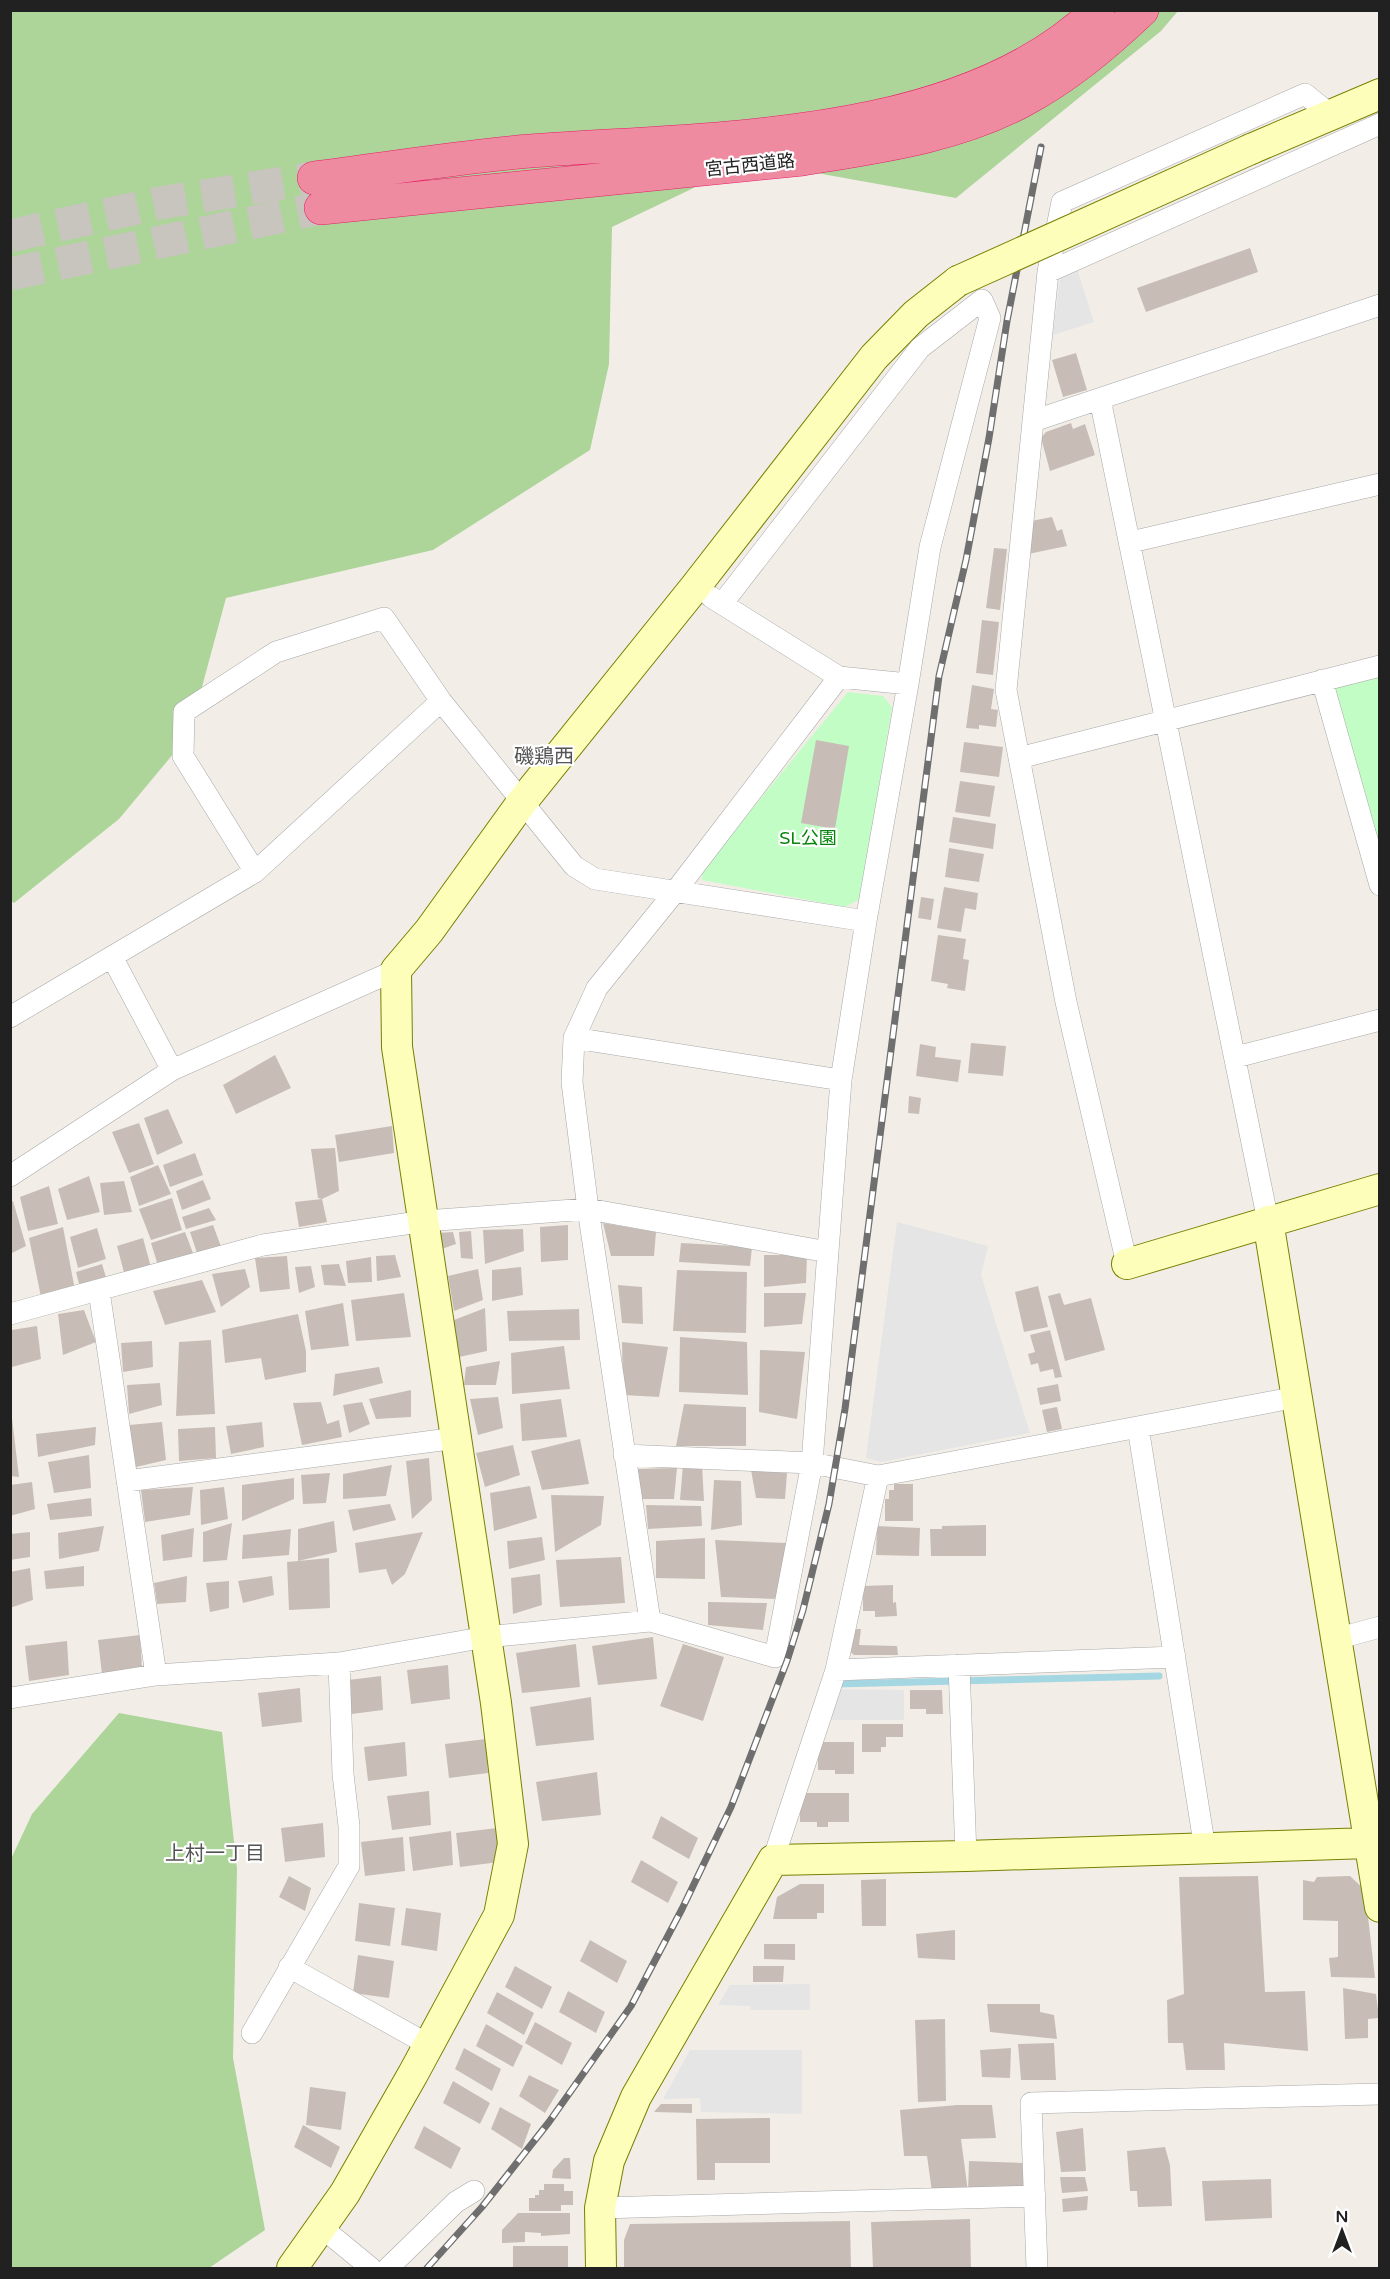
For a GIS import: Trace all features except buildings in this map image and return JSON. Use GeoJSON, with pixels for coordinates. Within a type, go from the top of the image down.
{"type":"FeatureCollection","features":[{"type":"Feature","properties":{"kind":"highway","name":"宮古西道路"},"geometry":{"type":"LineString","coordinates":[[1098,10],[1054,47],[1006,74],[953,97],[875,118],[800,130],[527,152],[317,193],[803,159],[882,147],[964,125],[1022,101],[1070,71],[1109,41],[1142,10]]}},
{"type":"Feature","properties":{"kind":"street"},"geometry":{"type":"LineString","coordinates":[[1331,115],[1305,94],[1062,202],[1048,272],[1006,690],[1066,1002],[1127,1264],[1380,1189]]}},
{"type":"Feature","properties":{"kind":"street"},"geometry":{"type":"LineString","coordinates":[[10,1176],[172,1070],[396,970],[429,931],[522,802],[695,587],[874,357],[916,314],[958,281],[1251,149],[1380,94]]}},
{"type":"Feature","properties":{"kind":"street"},"geometry":{"type":"LineString","coordinates":[[1048,272],[1380,124]]}},
{"type":"Feature","properties":{"kind":"street"},"geometry":{"type":"LineString","coordinates":[[10,1698],[156,1675],[339,1663],[486,1636],[650,1621],[775,1657],[812,1463],[841,1080],[930,547],[990,318],[982,300],[920,348],[722,604]]}},
{"type":"Feature","properties":{"kind":"street"},"geometry":{"type":"LineString","coordinates":[[1033,421],[1380,305]]}},
{"type":"Feature","properties":{"kind":"street"},"geometry":{"type":"LineString","coordinates":[[1100,399],[1269,1221],[1380,1907]]}},
{"type":"Feature","properties":{"kind":"street"},"geometry":{"type":"LineString","coordinates":[[1131,542],[1380,484]]}},
{"type":"Feature","properties":{"kind":"street"},"geometry":{"type":"LineString","coordinates":[[695,587],[839,677],[908,684]]}},
{"type":"Feature","properties":{"kind":"street"},"geometry":{"type":"LineString","coordinates":[[255,872],[183,756],[184,712],[276,652],[384,618],[441,701],[574,866],[595,879],[866,921]]}},
{"type":"Feature","properties":{"kind":"street"},"geometry":{"type":"LineString","coordinates":[[1019,758],[1380,666]]}},
{"type":"Feature","properties":{"kind":"street"},"geometry":{"type":"LineString","coordinates":[[650,1621],[588,1209],[572,1082],[574,1038],[597,988],[674,893],[839,677]]}},
{"type":"Feature","properties":{"kind":"street"},"geometry":{"type":"LineString","coordinates":[[1322,681],[1380,885]]}},
{"type":"Feature","properties":{"kind":"street"},"geometry":{"type":"LineString","coordinates":[[10,1017],[255,872],[441,701]]}},
{"type":"Feature","properties":{"kind":"street"},"geometry":{"type":"LineString","coordinates":[[112,957],[172,1070]]}},
{"type":"Feature","properties":{"kind":"street"},"geometry":{"type":"LineString","coordinates":[[292,2268],[345,2193],[499,1915],[513,1844],[486,1636],[398,1047],[396,970]]}},
{"type":"Feature","properties":{"kind":"street"},"geometry":{"type":"LineString","coordinates":[[1236,1057],[1380,1020]]}},
{"type":"Feature","properties":{"kind":"street"},"geometry":{"type":"LineString","coordinates":[[574,1038],[841,1080]]}},
{"type":"Feature","properties":{"kind":"street"},"geometry":{"type":"LineString","coordinates":[[10,1314],[263,1245],[425,1221],[588,1209],[828,1252]]}},
{"type":"Feature","properties":{"kind":"street"},"geometry":{"type":"LineString","coordinates":[[99,1291],[156,1675]]}},
{"type":"Feature","properties":{"kind":"street"},"geometry":{"type":"LineString","coordinates":[[624,1455],[812,1463],[878,1476],[1297,1397]]}},
{"type":"Feature","properties":{"kind":"street"},"geometry":{"type":"LineString","coordinates":[[1138,1427],[1204,1849]]}},
{"type":"Feature","properties":{"kind":"street"},"geometry":{"type":"LineString","coordinates":[[127,1481],[457,1438]]}},
{"type":"Feature","properties":{"kind":"street"},"geometry":{"type":"LineString","coordinates":[[601,2268],[600,2208],[609,2161],[636,2097],[773,1860],[836,1670],[878,1476]]}},
{"type":"Feature","properties":{"kind":"street"},"geometry":{"type":"LineString","coordinates":[[1336,1639],[1380,1627]]}},
{"type":"Feature","properties":{"kind":"street"},"geometry":{"type":"LineString","coordinates":[[836,1670],[1174,1657]]}},
{"type":"Feature","properties":{"kind":"street"},"geometry":{"type":"LineString","coordinates":[[252,2034],[349,1866],[349,1826],[343,1774],[339,1663]]}},
{"type":"Feature","properties":{"kind":"street"},"geometry":{"type":"LineString","coordinates":[[959,1665],[966,1856]]}},
{"type":"Feature","properties":{"kind":"street"},"geometry":{"type":"LineString","coordinates":[[773,1860],[1369,1843]]}},
{"type":"Feature","properties":{"kind":"street"},"geometry":{"type":"LineString","coordinates":[[290,1967],[429,2045]]}},
{"type":"Feature","properties":{"kind":"street"},"geometry":{"type":"LineString","coordinates":[[1037,2268],[1031,2103],[1380,2094]]}},
{"type":"Feature","properties":{"kind":"street"},"geometry":{"type":"LineString","coordinates":[[388,2268],[456,2202],[474,2191]]}},
{"type":"Feature","properties":{"kind":"street"},"geometry":{"type":"LineString","coordinates":[[600,2208],[1035,2196]]}},
{"type":"Feature","properties":{"kind":"street"},"geometry":{"type":"LineString","coordinates":[[321,2227],[371,2268]]}},
{"type":"Feature","properties":{"kind":"green space"},"geometry":{"type":"Polygon","coordinates":[[[11,11],[1178,11],[1161,31],[956,198],[750,161],[612,227],[609,364],[590,450],[433,550],[226,598],[189,735],[119,819],[14,903],[11,901],[11,11]]]}},
{"type":"Feature","properties":{"kind":"green space"},"geometry":{"type":"Polygon","coordinates":[[[1379,674],[1379,848],[1335,686],[1379,674]]]}},
{"type":"Feature","properties":{"kind":"green space","name":"SL公園"},"geometry":{"type":"Polygon","coordinates":[[[848,692],[883,696],[892,707],[860,899],[845,907],[702,880],[702,870],[848,692]]]}},
{"type":"Feature","properties":{"kind":"green space"},"geometry":{"type":"Polygon","coordinates":[[[119,1713],[222,1732],[237,1869],[233,2058],[265,2230],[209,2268],[11,2268],[11,1859],[32,1814],[119,1713]]]}},
{"type":"Feature","properties":{"kind":"shaded area"},"geometry":{"type":"Polygon","coordinates":[[[1076,266],[1094,322],[1053,335],[1060,277],[1076,266]]]}},
{"type":"Feature","properties":{"kind":"shaded area"},"geometry":{"type":"Polygon","coordinates":[[[897,1222],[988,1246],[981,1275],[1030,1433],[881,1462],[866,1458],[897,1222]]]}},
{"type":"Feature","properties":{"kind":"shaded area"},"geometry":{"type":"Polygon","coordinates":[[[834,1689],[904,1690],[904,1720],[824,1720],[834,1689]]]}},
{"type":"Feature","properties":{"kind":"shaded area"},"geometry":{"type":"Polygon","coordinates":[[[810,1984],[810,2010],[751,2010],[750,2006],[718,2005],[730,1985],[810,1984]]]}},
{"type":"Feature","properties":{"kind":"shaded area"},"geometry":{"type":"Polygon","coordinates":[[[690,2050],[802,2050],[802,2114],[701,2112],[700,2098],[663,2099],[690,2050]]]}},
{"type":"Feature","properties":{"kind":"waterway"},"geometry":{"type":"LineString","coordinates":[[837,1684],[1159,1676]]}},
{"type":"Feature","properties":{"kind":"tunnel"},"geometry":{"type":"LineString","coordinates":[[10,236],[160,203],[314,178]]}},
{"type":"Feature","properties":{"kind":"tunnel"},"geometry":{"type":"LineString","coordinates":[[10,274],[321,208]]}},
{"type":"Feature","properties":{"kind":"railway"},"geometry":{"type":"LineString","coordinates":[[427,2268],[482,2207],[549,2122],[631,2006],[682,1909],[731,1807],[787,1661],[803,1610],[829,1504],[845,1409],[939,676],[966,560],[989,438],[1007,321],[1041,147]]}},
{"type":"Feature","properties":{"kind":"district","name":"磯鶏西"},"geometry":{"type":"Point","coordinates":[544,756]}},
{"type":"Feature","properties":{"kind":"district","name":"上村一丁目"},"geometry":{"type":"Point","coordinates":[215,1853]}}]}
